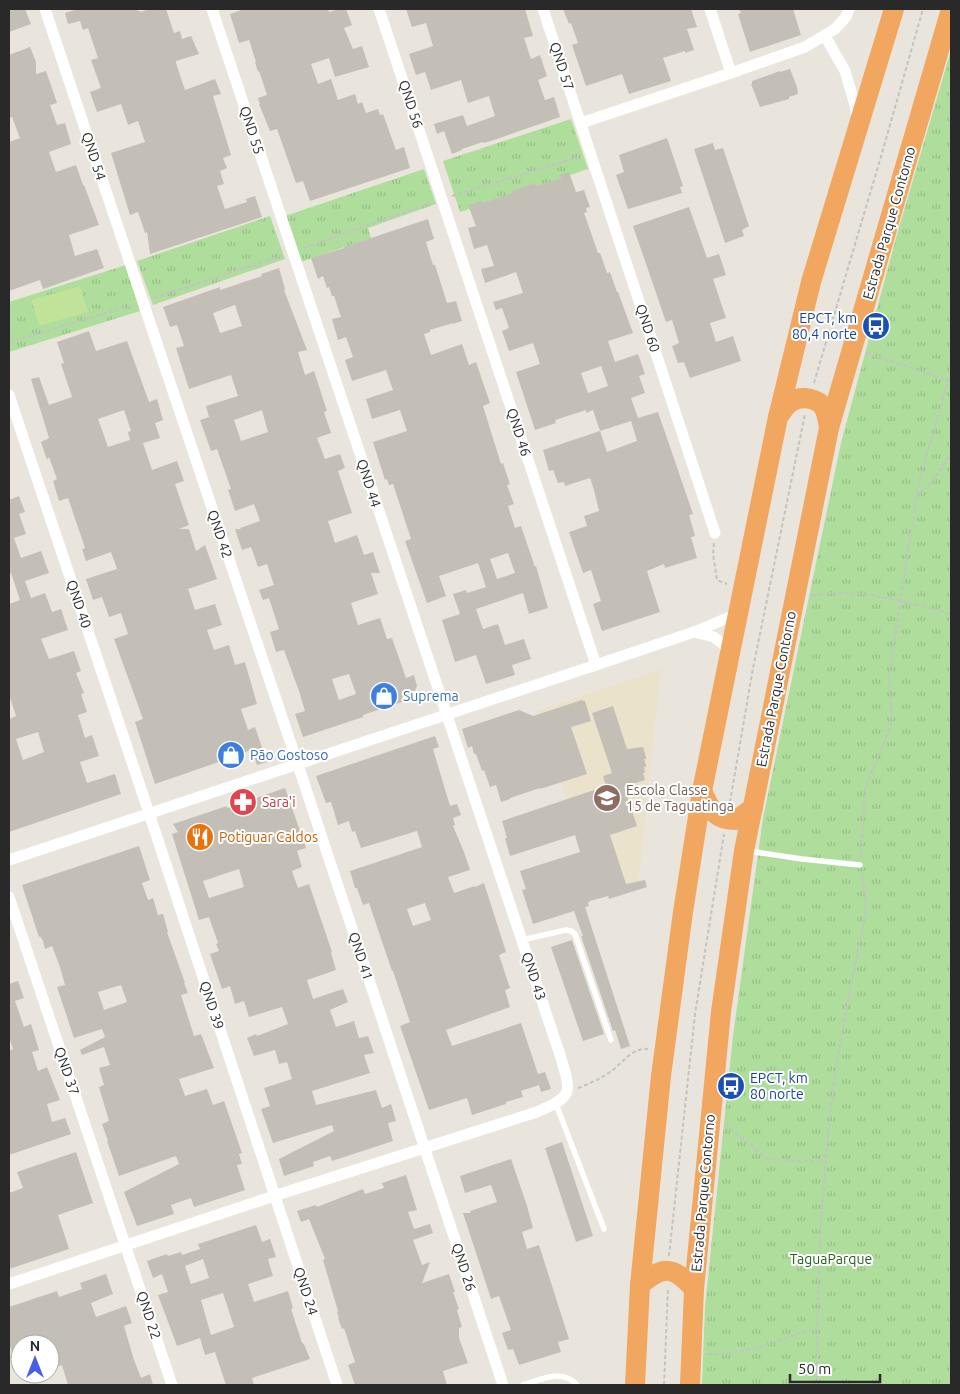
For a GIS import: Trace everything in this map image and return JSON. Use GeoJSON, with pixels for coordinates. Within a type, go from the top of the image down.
{"type":"FeatureCollection","features":[{"type":"Feature","properties":{"kind":"highway"},"geometry":{"type":"LineString","coordinates":[[635,1385],[640,1285],[664,1050],[702,791],[778,417],[811,282],[894,9]]}},
{"type":"Feature","properties":{"kind":"highway","name":"Estrada Parque Contorno"},"geometry":{"type":"LineString","coordinates":[[690,1385],[694,1289],[721,1012],[752,808],[830,428],[951,9]]}},
{"type":"Feature","properties":{"kind":"highway"},"geometry":{"type":"LineString","coordinates":[[778,417],[788,404],[794,400],[809,399],[819,402],[823,406],[830,428]]}},
{"type":"Feature","properties":{"kind":"highway"},"geometry":{"type":"LineString","coordinates":[[702,791],[713,812],[718,816],[736,820],[752,808]]}},
{"type":"Feature","properties":{"kind":"highway"},"geometry":{"type":"LineString","coordinates":[[640,1285],[656,1273],[668,1271],[683,1278],[694,1289]]}},
{"type":"Feature","properties":{"kind":"street","name":"QND 54"},"geometry":{"type":"LineString","coordinates":[[45,9],[143,302]]}},
{"type":"Feature","properties":{"kind":"street","name":"QND 55"},"geometry":{"type":"LineString","coordinates":[[212,9],[292,252]]}},
{"type":"Feature","properties":{"kind":"street","name":"QND 56"},"geometry":{"type":"LineString","coordinates":[[379,9],[442,199]]}},
{"type":"Feature","properties":{"kind":"street","name":"QND 57"},"geometry":{"type":"LineString","coordinates":[[543,9],[580,123]]}},
{"type":"Feature","properties":{"kind":"street"},"geometry":{"type":"LineString","coordinates":[[710,9],[731,73]]}},
{"type":"Feature","properties":{"kind":"street"},"geometry":{"type":"LineString","coordinates":[[580,123],[805,48],[840,24],[846,17],[849,9]]}},
{"type":"Feature","properties":{"kind":"street"},"geometry":{"type":"LineString","coordinates":[[825,36],[846,71],[855,105],[858,128]]}},
{"type":"Feature","properties":{"kind":"street","name":"QND 60"},"geometry":{"type":"LineString","coordinates":[[580,123],[715,533]]}},
{"type":"Feature","properties":{"kind":"street","name":"QND 46"},"geometry":{"type":"LineString","coordinates":[[442,199],[596,666]]}},
{"type":"Feature","properties":{"kind":"street","name":"QND 44"},"geometry":{"type":"LineString","coordinates":[[292,252],[446,714]]}},
{"type":"Feature","properties":{"kind":"street","name":"QND 42"},"geometry":{"type":"LineString","coordinates":[[143,302],[298,765]]}},
{"type":"Feature","properties":{"kind":"street","name":"QND 40"},"geometry":{"type":"LineString","coordinates":[[9,395],[149,813]]}},
{"type":"Feature","properties":{"kind":"street"},"geometry":{"type":"LineString","coordinates":[[9,860],[596,666],[694,632],[737,614]]}},
{"type":"Feature","properties":{"kind":"street"},"geometry":{"type":"LineString","coordinates":[[694,632],[714,637],[730,650]]}},
{"type":"Feature","properties":{"kind":"street","name":"QND 43"},"geometry":{"type":"LineString","coordinates":[[446,714],[560,1055],[567,1082],[567,1093]]}},
{"type":"Feature","properties":{"kind":"street","name":"QND 41"},"geometry":{"type":"LineString","coordinates":[[298,765],[425,1148]]}},
{"type":"Feature","properties":{"kind":"street","name":"QND 39"},"geometry":{"type":"LineString","coordinates":[[149,813],[274,1196]]}},
{"type":"Feature","properties":{"kind":"street","name":"QND 37"},"geometry":{"type":"LineString","coordinates":[[9,897],[126,1245]]}},
{"type":"Feature","properties":{"kind":"street"},"geometry":{"type":"LineString","coordinates":[[9,1284],[274,1196],[537,1112],[556,1104],[567,1093]]}},
{"type":"Feature","properties":{"kind":"street","name":"QND 26"},"geometry":{"type":"LineString","coordinates":[[425,1148],[503,1385]]}},
{"type":"Feature","properties":{"kind":"street","name":"QND 24"},"geometry":{"type":"LineString","coordinates":[[274,1196],[337,1385]]}},
{"type":"Feature","properties":{"kind":"street","name":"QND 22"},"geometry":{"type":"LineString","coordinates":[[126,1245],[172,1385]]}},
{"type":"Feature","properties":{"kind":"lane"},"geometry":{"type":"LineString","coordinates":[[744,851],[860,865]]}},
{"type":"Feature","properties":{"kind":"lane"},"geometry":{"type":"LineString","coordinates":[[522,940],[566,930],[571,930],[575,934],[611,1040]]}},
{"type":"Feature","properties":{"kind":"lane"},"geometry":{"type":"LineString","coordinates":[[556,1104],[604,1230]]}},
{"type":"Feature","properties":{"kind":"lane"},"geometry":{"type":"LineString","coordinates":[[523,1385],[557,1376],[568,1378],[576,1385]]}},
{"type":"Feature","properties":{"kind":"path"},"geometry":{"type":"LineString","coordinates":[[664,1385],[668,1271],[695,1014],[753,668],[809,399],[923,9]]}},
{"type":"Feature","properties":{"kind":"path"},"geometry":{"type":"LineString","coordinates":[[852,348],[948,380]]}},
{"type":"Feature","properties":{"kind":"path"},"geometry":{"type":"LineString","coordinates":[[817,1385],[817,1328],[825,1162],[834,1081],[866,903],[860,865],[865,789],[892,719],[889,678],[918,495],[923,468],[951,371]]}},
{"type":"Feature","properties":{"kind":"path"},"geometry":{"type":"LineString","coordinates":[[918,495],[940,471],[951,454]]}},
{"type":"Feature","properties":{"kind":"path"},"geometry":{"type":"LineString","coordinates":[[715,533],[713,554],[717,580],[742,589]]}},
{"type":"Feature","properties":{"kind":"path"},"geometry":{"type":"LineString","coordinates":[[794,599],[826,593],[869,594],[951,614]]}},
{"type":"Feature","properties":{"kind":"path"},"geometry":{"type":"LineString","coordinates":[[567,1093],[595,1081],[612,1071],[628,1056],[642,1048],[664,1050]]}},
{"type":"Feature","properties":{"kind":"path"},"geometry":{"type":"LineString","coordinates":[[711,1113],[724,1114],[728,1127],[768,1159],[825,1162]]}},
{"type":"Feature","properties":{"kind":"path"},"geometry":{"type":"LineString","coordinates":[[691,1354],[723,1354],[758,1348],[817,1328]]}},
{"type":"Feature","properties":{"kind":"shaded area","name":"Escola Classe 15 de Taguatinga"},"geometry":{"type":"Polygon","coordinates":[[[661,669],[638,886],[599,896],[537,711],[661,669]]]}},
{"type":"Feature","properties":{"kind":"green space","name":"TaguaParque"},"geometry":{"type":"Polygon","coordinates":[[[951,50],[951,1385],[702,1385],[705,1307],[733,1036],[763,818],[841,443],[896,238],[951,50]]]}},
{"type":"Feature","properties":{"kind":"green space"},"geometry":{"type":"Polygon","coordinates":[[[571,119],[588,169],[460,212],[443,161],[571,119]]]}},
{"type":"Feature","properties":{"kind":"green space"},"geometry":{"type":"Polygon","coordinates":[[[424,169],[436,204],[368,228],[371,238],[301,262],[285,216],[424,169]]]}},
{"type":"Feature","properties":{"kind":"green space"},"geometry":{"type":"Polygon","coordinates":[[[270,216],[285,259],[153,305],[137,261],[270,216]]]}},
{"type":"Feature","properties":{"kind":"green space"},"geometry":{"type":"Polygon","coordinates":[[[126,265],[140,311],[9,352],[9,302],[126,265]]]}},
{"type":"Feature","properties":{"kind":"green space"},"geometry":{"type":"Polygon","coordinates":[[[80,286],[88,312],[39,326],[31,300],[80,286]]]}},
{"type":"Feature","properties":{"kind":"building"},"geometry":{"type":"Polygon","coordinates":[[[9,9],[25,9],[31,24],[9,32],[9,9]]]}},
{"type":"Feature","properties":{"kind":"building"},"geometry":{"type":"Polygon","coordinates":[[[78,9],[137,9],[140,12],[150,9],[166,9],[174,33],[180,31],[182,39],[191,36],[199,54],[176,61],[176,63],[185,90],[215,79],[221,94],[213,96],[231,155],[223,158],[227,168],[220,171],[224,184],[217,186],[225,209],[247,202],[246,199],[255,196],[262,217],[150,254],[147,232],[145,233],[138,212],[130,215],[111,153],[145,142],[138,121],[128,125],[121,104],[97,112],[90,92],[101,88],[91,60],[98,58],[88,28],[83,30],[80,21],[68,24],[65,13],[78,9]]]}},
{"type":"Feature","properties":{"kind":"building"},"geometry":{"type":"Polygon","coordinates":[[[244,9],[328,9],[329,12],[346,9],[352,25],[344,28],[353,49],[362,46],[369,67],[335,77],[329,58],[311,64],[318,84],[331,79],[338,100],[355,94],[358,104],[362,102],[366,113],[378,109],[380,115],[383,114],[396,150],[404,147],[410,168],[310,201],[303,181],[296,183],[277,129],[270,131],[259,104],[258,98],[267,95],[249,40],[239,43],[230,14],[244,9]]]}},
{"type":"Feature","properties":{"kind":"building"},"geometry":{"type":"Polygon","coordinates":[[[406,9],[525,9],[533,36],[524,38],[531,59],[540,55],[547,76],[538,80],[545,100],[554,97],[560,117],[452,154],[444,131],[437,134],[434,124],[463,115],[467,126],[495,116],[489,96],[468,103],[461,80],[431,90],[425,72],[416,75],[409,54],[433,46],[426,23],[412,27],[406,9]]]}},
{"type":"Feature","properties":{"kind":"building"},"geometry":{"type":"Polygon","coordinates":[[[563,9],[691,9],[697,27],[687,29],[694,50],[663,58],[671,81],[629,94],[622,74],[586,86],[572,45],[578,43],[571,23],[569,24],[563,9]]]}},
{"type":"Feature","properties":{"kind":"building"},"geometry":{"type":"Polygon","coordinates":[[[739,9],[793,9],[801,35],[750,52],[738,14],[741,13],[739,9]]]}},
{"type":"Feature","properties":{"kind":"building"},"geometry":{"type":"Polygon","coordinates":[[[30,47],[36,62],[36,74],[46,71],[57,103],[50,105],[57,125],[65,123],[71,144],[49,152],[56,172],[76,165],[99,225],[69,235],[75,256],[97,249],[104,268],[43,289],[40,280],[9,291],[9,142],[20,138],[12,117],[9,118],[9,55],[30,47]]]}},
{"type":"Feature","properties":{"kind":"building"},"geometry":{"type":"Polygon","coordinates":[[[790,69],[798,94],[789,97],[789,99],[760,107],[751,84],[752,81],[790,69]]]}},
{"type":"Feature","properties":{"kind":"building"},"geometry":{"type":"Polygon","coordinates":[[[667,138],[683,186],[680,187],[682,193],[628,209],[616,175],[624,172],[619,155],[667,138]]]}},
{"type":"Feature","properties":{"kind":"building"},"geometry":{"type":"Polygon","coordinates":[[[713,143],[715,150],[723,148],[749,226],[742,230],[744,236],[725,243],[694,149],[713,143]]]}},
{"type":"Feature","properties":{"kind":"building"},"geometry":{"type":"Polygon","coordinates":[[[569,172],[576,192],[584,190],[590,207],[586,208],[587,212],[584,213],[598,253],[600,253],[607,273],[610,272],[633,333],[608,341],[615,362],[638,354],[645,374],[639,376],[645,393],[631,398],[638,418],[658,412],[693,514],[689,515],[695,536],[691,537],[697,558],[665,568],[664,564],[647,571],[660,612],[602,631],[593,604],[601,601],[591,570],[583,573],[569,532],[587,526],[584,516],[599,511],[594,490],[590,478],[565,486],[564,482],[558,483],[553,470],[549,471],[543,450],[600,431],[593,410],[586,413],[586,410],[555,420],[556,423],[535,430],[516,372],[540,364],[533,343],[509,351],[502,331],[509,328],[502,308],[496,310],[493,302],[523,293],[516,272],[485,283],[481,269],[494,266],[487,245],[474,249],[468,228],[476,226],[468,205],[482,201],[483,203],[535,183],[536,186],[561,178],[560,175],[569,172]],[[601,366],[581,373],[588,393],[608,386],[601,366]],[[631,421],[600,431],[607,452],[637,441],[631,421]]]}},
{"type":"Feature","properties":{"kind":"building"},"geometry":{"type":"Polygon","coordinates":[[[689,207],[707,258],[719,254],[726,275],[713,279],[726,318],[710,323],[716,342],[733,336],[741,361],[690,378],[684,362],[678,363],[672,346],[679,343],[672,320],[666,322],[633,226],[689,207]]]}},
{"type":"Feature","properties":{"kind":"building"},"geometry":{"type":"Polygon","coordinates":[[[428,219],[434,239],[426,242],[433,265],[435,265],[447,303],[456,301],[462,321],[430,330],[430,332],[424,334],[431,355],[462,344],[469,365],[476,362],[490,403],[483,406],[501,464],[503,463],[510,484],[507,485],[514,504],[508,506],[515,528],[521,526],[536,566],[548,608],[529,614],[523,593],[476,609],[483,629],[498,624],[505,645],[524,639],[531,659],[512,665],[515,675],[486,684],[476,655],[455,662],[442,620],[460,614],[453,594],[466,590],[467,593],[486,587],[478,563],[439,576],[446,596],[427,603],[405,541],[411,539],[393,484],[389,485],[387,479],[385,480],[373,442],[407,431],[400,410],[372,419],[366,399],[393,390],[386,370],[352,381],[345,360],[353,357],[346,337],[338,340],[332,319],[341,317],[334,296],[332,296],[329,287],[327,288],[323,276],[318,279],[311,258],[428,219]],[[508,553],[490,559],[497,579],[515,573],[508,553]]]}},
{"type":"Feature","properties":{"kind":"building"},"geometry":{"type":"Polygon","coordinates":[[[279,268],[284,290],[307,350],[298,352],[305,375],[314,371],[327,411],[324,412],[331,433],[317,438],[325,459],[340,454],[345,468],[338,471],[352,513],[328,521],[335,543],[357,535],[364,555],[373,552],[380,573],[371,573],[378,594],[351,603],[358,625],[380,618],[387,639],[392,638],[406,678],[414,675],[417,686],[411,699],[303,737],[295,714],[305,711],[284,650],[276,652],[270,632],[279,629],[269,598],[263,600],[259,590],[274,585],[267,564],[258,567],[251,547],[242,550],[235,529],[241,529],[260,521],[254,504],[235,511],[228,490],[231,489],[217,449],[211,451],[200,420],[209,417],[206,406],[238,396],[231,375],[189,389],[176,348],[184,346],[177,325],[170,327],[163,307],[220,287],[220,290],[262,276],[261,274],[279,268]],[[235,305],[213,313],[220,333],[242,326],[235,305]],[[262,410],[234,420],[241,441],[268,432],[262,410]],[[349,674],[332,679],[339,700],[356,694],[349,674]]]}},
{"type":"Feature","properties":{"kind":"building"},"geometry":{"type":"Polygon","coordinates":[[[89,331],[96,351],[127,341],[149,402],[157,399],[163,420],[155,423],[160,438],[143,443],[152,470],[177,461],[184,481],[175,484],[189,525],[179,529],[189,529],[196,551],[205,545],[217,579],[188,589],[195,610],[215,604],[222,625],[207,630],[214,650],[229,645],[235,665],[245,662],[257,704],[241,709],[248,730],[255,727],[267,762],[257,765],[252,749],[155,784],[135,722],[143,719],[114,639],[128,634],[121,613],[109,617],[102,597],[93,600],[86,579],[117,569],[111,552],[86,561],[82,549],[85,548],[68,498],[59,501],[53,481],[57,479],[49,457],[47,460],[41,442],[49,438],[31,379],[39,377],[49,405],[72,397],[61,364],[64,363],[57,342],[89,331]],[[124,410],[98,419],[108,447],[130,440],[128,432],[131,431],[124,410]]]}},
{"type":"Feature","properties":{"kind":"building"},"geometry":{"type":"Polygon","coordinates":[[[19,496],[25,512],[19,514],[26,534],[14,538],[21,558],[41,551],[49,573],[25,581],[31,598],[45,593],[52,612],[61,609],[68,630],[41,639],[49,659],[74,651],[81,671],[76,673],[84,693],[81,694],[87,712],[78,715],[85,738],[92,735],[99,756],[80,762],[87,783],[115,774],[121,794],[9,832],[9,719],[16,716],[9,695],[9,604],[20,600],[11,573],[9,574],[9,500],[19,496]],[[38,732],[16,739],[23,760],[44,752],[38,732]]]}},
{"type":"Feature","properties":{"kind":"building"},"geometry":{"type":"Polygon","coordinates":[[[582,700],[585,701],[591,721],[571,727],[587,774],[501,802],[496,785],[490,787],[472,746],[468,748],[462,729],[519,710],[533,716],[582,700]]]}},
{"type":"Feature","properties":{"kind":"building"},"geometry":{"type":"Polygon","coordinates":[[[613,706],[627,749],[643,747],[646,767],[644,767],[645,773],[643,773],[645,780],[624,787],[637,826],[610,835],[626,884],[645,880],[647,887],[609,899],[608,896],[590,901],[588,903],[589,906],[585,907],[630,1046],[621,1049],[615,1030],[613,1031],[574,911],[533,924],[522,890],[526,889],[520,871],[580,852],[575,835],[510,856],[502,821],[606,786],[603,776],[612,773],[592,713],[613,706]]]}},
{"type":"Feature","properties":{"kind":"building"},"geometry":{"type":"Polygon","coordinates":[[[435,736],[439,747],[433,749],[450,806],[457,804],[461,815],[453,818],[455,825],[453,826],[470,870],[448,877],[454,893],[484,883],[506,952],[499,955],[510,988],[505,990],[510,1007],[446,1030],[452,1046],[521,1023],[538,1074],[545,1072],[551,1089],[541,1092],[539,1085],[521,1091],[523,1097],[472,1115],[467,1098],[429,1110],[400,1026],[410,1022],[369,903],[363,905],[350,871],[422,847],[417,831],[361,848],[355,831],[352,832],[349,821],[338,825],[331,802],[326,803],[316,776],[435,736]],[[425,903],[407,909],[413,926],[431,920],[425,903]]]}},
{"type":"Feature","properties":{"kind":"building"},"geometry":{"type":"Polygon","coordinates":[[[285,788],[306,848],[297,851],[302,867],[292,871],[298,888],[309,884],[332,952],[336,970],[307,980],[313,999],[343,989],[348,1002],[330,1010],[336,1027],[354,1021],[359,1038],[368,1036],[374,1053],[364,1055],[370,1073],[312,1091],[316,1105],[376,1090],[382,1108],[391,1104],[396,1121],[388,1123],[393,1141],[332,1161],[330,1156],[313,1162],[314,1166],[284,1176],[279,1159],[334,1131],[332,1125],[273,1143],[261,1109],[270,1106],[264,1088],[292,1079],[287,1062],[279,1064],[275,1050],[254,1056],[247,1038],[288,1024],[282,1007],[249,1017],[244,1001],[235,1004],[230,986],[222,989],[210,954],[219,951],[216,944],[218,943],[209,917],[199,920],[172,834],[178,832],[173,824],[227,806],[227,808],[285,788]],[[239,869],[203,881],[209,898],[244,887],[239,869]]]}},
{"type":"Feature","properties":{"kind":"building"},"geometry":{"type":"Polygon","coordinates":[[[139,846],[150,880],[142,883],[148,900],[153,898],[158,915],[163,914],[167,932],[188,993],[181,995],[194,1036],[201,1034],[214,1068],[179,1079],[185,1096],[207,1089],[213,1105],[224,1101],[242,1153],[239,1154],[242,1164],[237,1165],[245,1190],[194,1207],[191,1198],[171,1205],[174,1214],[137,1226],[124,1192],[179,1164],[176,1156],[119,1176],[102,1124],[109,1121],[99,1087],[104,1085],[99,1068],[110,1065],[104,1047],[82,1055],[80,1050],[105,1037],[102,1029],[74,1038],[57,987],[65,985],[60,967],[52,946],[45,949],[43,941],[39,937],[22,885],[139,846]],[[121,985],[98,992],[104,1010],[127,1002],[121,985]]]}},
{"type":"Feature","properties":{"kind":"building"},"geometry":{"type":"Polygon","coordinates":[[[572,940],[604,1034],[583,1041],[551,947],[572,940]]]}},
{"type":"Feature","properties":{"kind":"building"},"geometry":{"type":"Polygon","coordinates":[[[18,981],[24,998],[15,1001],[24,1027],[31,1024],[39,1050],[32,1052],[38,1071],[47,1067],[60,1100],[47,1104],[52,1122],[65,1118],[71,1134],[9,1155],[9,1051],[13,1049],[9,1037],[9,984],[18,981]]]}},
{"type":"Feature","properties":{"kind":"building"},"geometry":{"type":"Polygon","coordinates":[[[562,1142],[593,1236],[576,1242],[545,1148],[562,1142]]]}},
{"type":"Feature","properties":{"kind":"building"},"geometry":{"type":"Polygon","coordinates":[[[76,1152],[93,1203],[58,1215],[69,1249],[9,1269],[9,1193],[23,1188],[17,1172],[76,1152]]]}},
{"type":"Feature","properties":{"kind":"building"},"geometry":{"type":"Polygon","coordinates":[[[511,1159],[533,1228],[522,1232],[527,1249],[539,1245],[569,1339],[558,1342],[561,1352],[519,1365],[513,1349],[508,1350],[502,1333],[511,1330],[499,1296],[491,1299],[463,1213],[471,1213],[470,1211],[497,1202],[491,1185],[465,1193],[460,1176],[511,1159]]]}},
{"type":"Feature","properties":{"kind":"building"},"geometry":{"type":"Polygon","coordinates":[[[406,1175],[417,1210],[408,1212],[414,1229],[430,1224],[433,1233],[413,1240],[422,1265],[430,1262],[422,1283],[449,1274],[455,1292],[453,1292],[459,1309],[457,1310],[462,1327],[459,1328],[459,1338],[468,1363],[443,1371],[447,1385],[355,1385],[348,1365],[355,1362],[344,1328],[342,1329],[338,1318],[338,1311],[323,1260],[325,1259],[309,1219],[301,1222],[297,1211],[316,1205],[317,1207],[363,1189],[365,1194],[384,1188],[382,1183],[406,1175]]]}},
{"type":"Feature","properties":{"kind":"building"},"geometry":{"type":"Polygon","coordinates":[[[256,1225],[262,1242],[270,1239],[276,1257],[268,1259],[273,1276],[248,1284],[254,1302],[288,1291],[293,1308],[291,1309],[302,1343],[310,1359],[252,1378],[254,1385],[226,1385],[215,1352],[205,1355],[200,1338],[177,1346],[158,1295],[168,1292],[162,1274],[153,1278],[147,1261],[167,1254],[168,1256],[181,1252],[182,1255],[200,1249],[198,1244],[256,1225]],[[203,1259],[185,1266],[191,1284],[209,1278],[203,1259]],[[223,1293],[201,1300],[211,1335],[234,1327],[223,1293]]]}},
{"type":"Feature","properties":{"kind":"building"},"geometry":{"type":"Polygon","coordinates":[[[106,1274],[113,1294],[91,1303],[96,1317],[126,1306],[132,1323],[124,1326],[134,1360],[141,1378],[150,1374],[153,1385],[68,1385],[62,1365],[60,1366],[60,1334],[10,1334],[10,1346],[9,1307],[57,1291],[59,1297],[82,1289],[80,1283],[106,1274]]]}},
{"type":"Feature","properties":{"kind":"place","name":"EPCT, km 80,4 norte"},"geometry":{"type":"Point","coordinates":[876,326]}},
{"type":"Feature","properties":{"kind":"place","name":"Suprema"},"geometry":{"type":"Point","coordinates":[384,696]}},
{"type":"Feature","properties":{"kind":"place","name":"Pão Gostoso"},"geometry":{"type":"Point","coordinates":[231,755]}},
{"type":"Feature","properties":{"kind":"place","name":"Escola Classe 15 de Taguatinga"},"geometry":{"type":"Point","coordinates":[607,798]}},
{"type":"Feature","properties":{"kind":"place","name":"Sara'i"},"geometry":{"type":"Point","coordinates":[243,802]}},
{"type":"Feature","properties":{"kind":"place","name":"Potiguar Caldos"},"geometry":{"type":"Point","coordinates":[200,837]}},
{"type":"Feature","properties":{"kind":"place","name":"EPCT, km 80 norte"},"geometry":{"type":"Point","coordinates":[731,1086]}}]}
